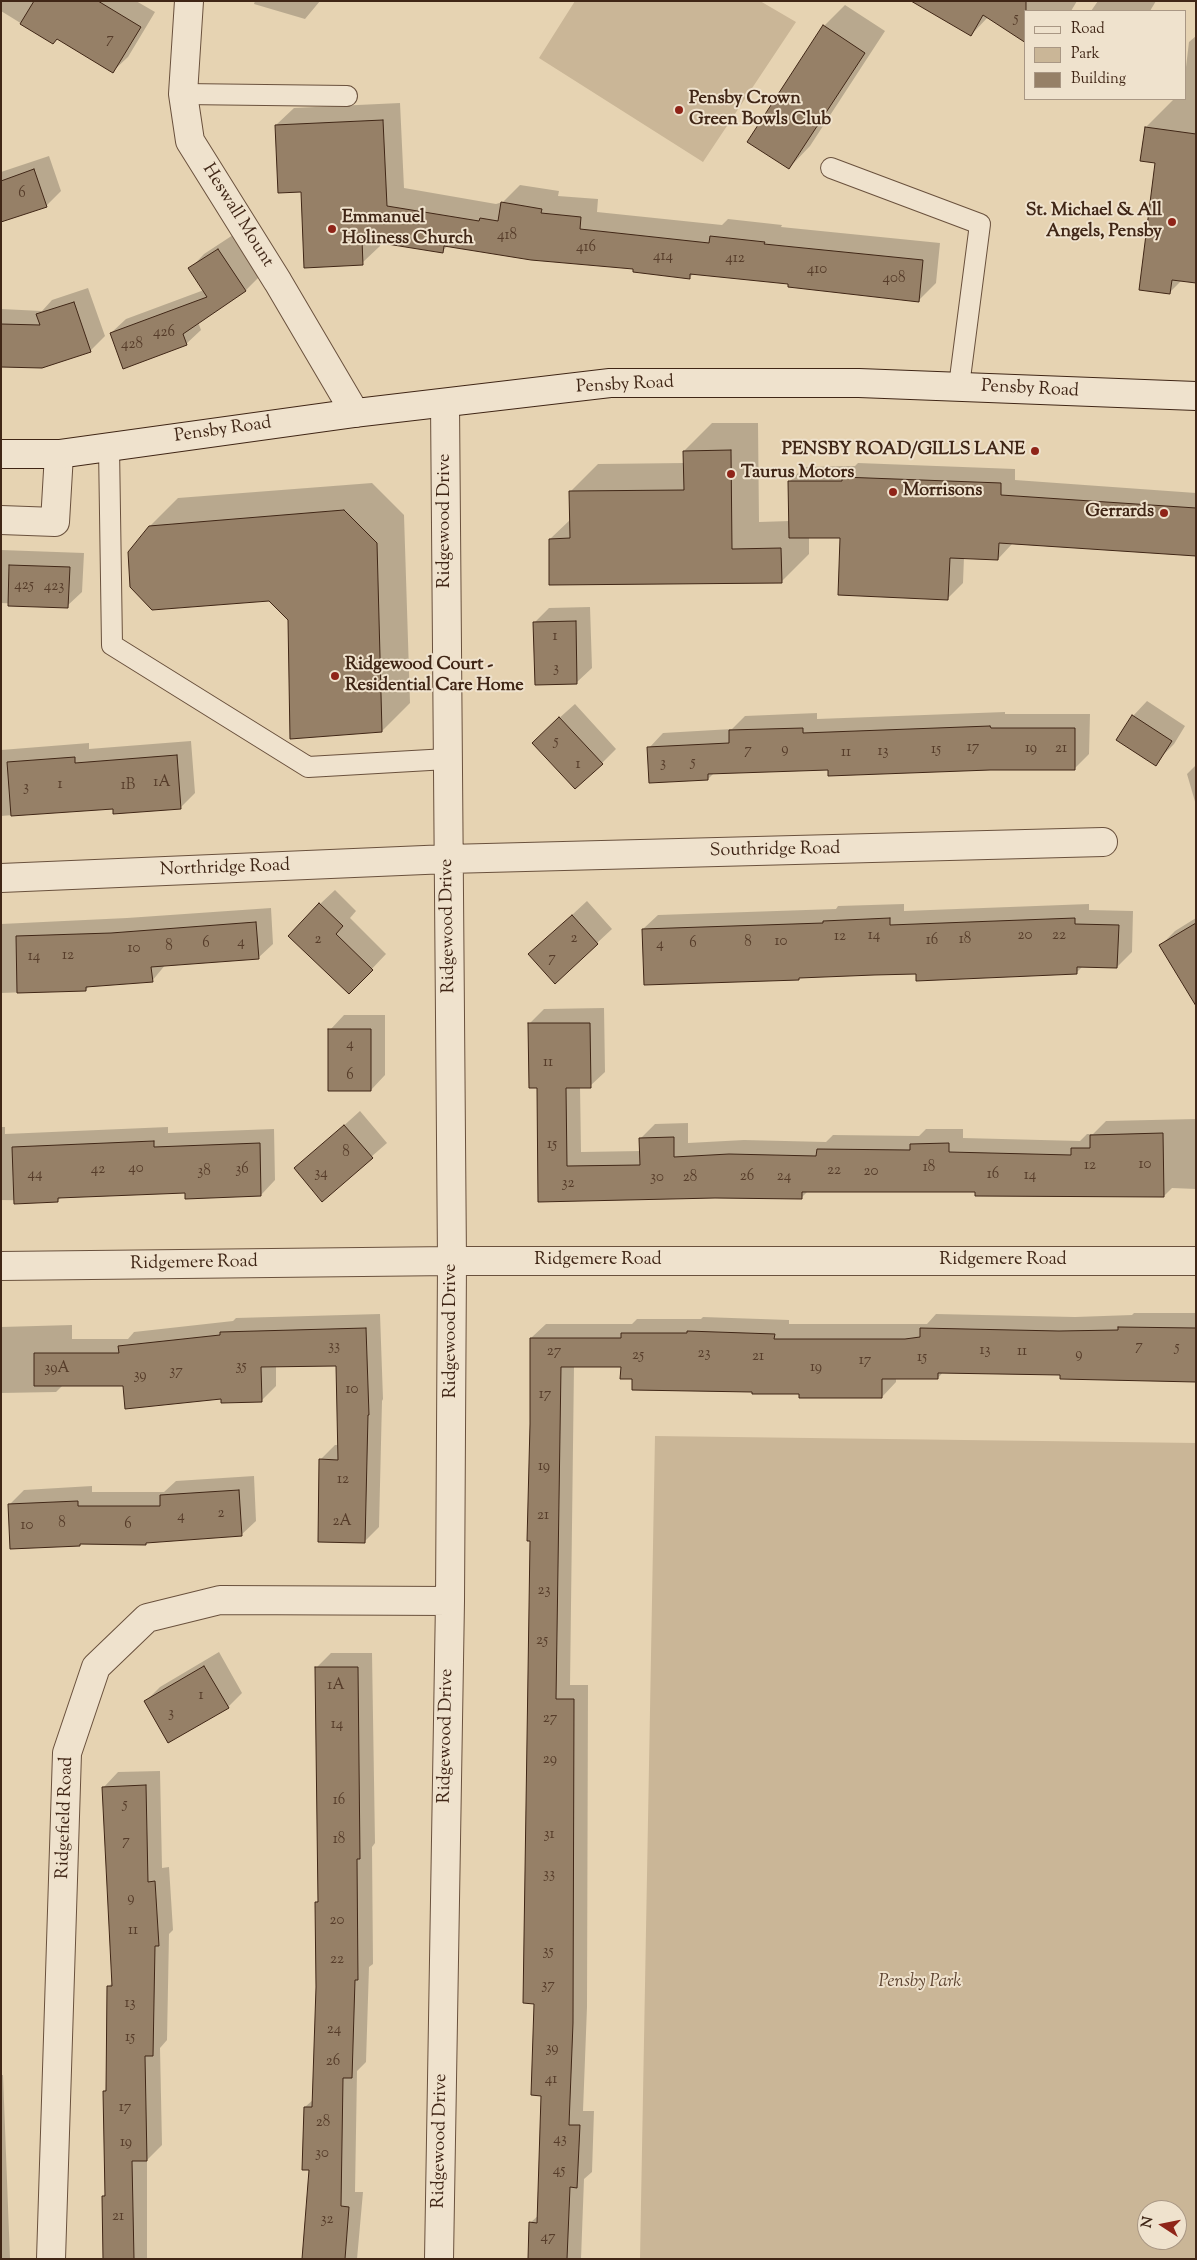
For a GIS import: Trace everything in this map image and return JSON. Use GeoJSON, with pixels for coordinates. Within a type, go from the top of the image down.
{"type":"FeatureCollection","features":[{"type":"Feature","properties":{"kind":"street","name":"Heswall Mount"},"geometry":{"type":"LineString","coordinates":[[189,1],[183,94],[190,141],[278,282],[355,413]]}},
{"type":"Feature","properties":{"kind":"street","name":"Pensby Road"},"geometry":{"type":"LineString","coordinates":[[1,454],[59,454],[355,413],[610,383],[959,386],[1011,390],[1196,396]]}},
{"type":"Feature","properties":{"kind":"street","name":"Ridgewood Drive"},"geometry":{"type":"LineString","coordinates":[[439,2259],[450,1601],[452,1261],[445,403]]}},
{"type":"Feature","properties":{"kind":"street"},"geometry":{"type":"LineString","coordinates":[[1,520],[55,522],[59,454]]}},
{"type":"Feature","properties":{"kind":"street","name":"Southridge Road"},"geometry":{"type":"LineString","coordinates":[[448,860],[1103,842]]}},
{"type":"Feature","properties":{"kind":"street","name":"Northridge Road"},"geometry":{"type":"LineString","coordinates":[[1,878],[448,860]]}},
{"type":"Feature","properties":{"kind":"street","name":"Ridgemere Road"},"geometry":{"type":"LineString","coordinates":[[1,1266],[452,1261],[1196,1262]]}},
{"type":"Feature","properties":{"kind":"street","name":"Ridgefield Road"},"geometry":{"type":"LineString","coordinates":[[51,2259],[67,1753],[96,1667],[147,1618],[220,1600],[450,1601]]}},
{"type":"Feature","properties":{"kind":"lane"},"geometry":{"type":"LineString","coordinates":[[183,94],[347,96]]}},
{"type":"Feature","properties":{"kind":"lane"},"geometry":{"type":"LineString","coordinates":[[831,168],[980,224],[959,386]]}},
{"type":"Feature","properties":{"kind":"lane"},"geometry":{"type":"LineString","coordinates":[[109,447],[112,645],[308,767],[448,759]]}},
{"type":"Feature","properties":{"kind":"green space","name":"Pensby Crown Green Bowls Club"},"geometry":{"type":"Polygon","coordinates":[[[575,1],[760,1],[796,22],[703,162],[539,58],[575,1]]]}},
{"type":"Feature","properties":{"kind":"green space","name":"Pensby Park"},"geometry":{"type":"Polygon","coordinates":[[[655,1436],[1196,1443],[1196,2259],[640,2259],[655,1436]]]}},
{"type":"Feature","properties":{"kind":"building"},"geometry":{"type":"Polygon","coordinates":[[[34,1],[98,1],[141,27],[113,73],[57,39],[53,44],[20,24],[34,1]]]}},
{"type":"Feature","properties":{"kind":"building"},"geometry":{"type":"Polygon","coordinates":[[[911,1],[1026,1],[1026,10],[1024,10],[1024,42],[983,15],[971,36],[911,1]]]}},
{"type":"Feature","properties":{"kind":"building"},"geometry":{"type":"Polygon","coordinates":[[[823,25],[865,53],[789,169],[747,142],[823,25]]]}},
{"type":"Feature","properties":{"kind":"building"},"geometry":{"type":"Polygon","coordinates":[[[383,120],[387,206],[479,221],[480,218],[498,221],[501,202],[542,209],[541,213],[581,217],[580,229],[709,243],[710,236],[765,242],[764,244],[923,260],[919,302],[788,287],[788,284],[690,274],[690,279],[633,272],[633,269],[531,260],[444,246],[443,253],[362,240],[363,265],[304,268],[301,192],[278,193],[275,125],[383,120]]]}},
{"type":"Feature","properties":{"kind":"building","name":"St. Michael & All Angels, Pensby"},"geometry":{"type":"Polygon","coordinates":[[[1145,127],[1196,134],[1196,283],[1172,280],[1170,294],[1139,290],[1155,163],[1140,161],[1145,127]]]}},
{"type":"Feature","properties":{"kind":"building"},"geometry":{"type":"Polygon","coordinates":[[[34,169],[47,207],[1,222],[1,181],[34,169]]]}},
{"type":"Feature","properties":{"kind":"building"},"geometry":{"type":"Polygon","coordinates":[[[218,249],[246,291],[183,334],[187,345],[123,369],[110,333],[207,297],[188,268],[218,249]]]}},
{"type":"Feature","properties":{"kind":"building"},"geometry":{"type":"Polygon","coordinates":[[[74,302],[91,352],[42,368],[1,367],[1,324],[40,325],[36,314],[74,302]]]}},
{"type":"Feature","properties":{"kind":"building"},"geometry":{"type":"Polygon","coordinates":[[[731,450],[732,549],[781,548],[782,583],[549,585],[549,539],[570,538],[569,491],[684,490],[683,451],[731,450]]]}},
{"type":"Feature","properties":{"kind":"building"},"geometry":{"type":"Polygon","coordinates":[[[842,477],[1001,483],[1001,495],[1196,508],[1196,556],[999,543],[998,560],[950,558],[948,600],[838,595],[840,538],[789,538],[788,481],[842,481],[842,477]]]}},
{"type":"Feature","properties":{"kind":"building","name":"Ridgewood Court - Residential Care Home"},"geometry":{"type":"Polygon","coordinates":[[[344,510],[377,543],[382,732],[290,739],[288,620],[269,601],[152,610],[130,587],[128,552],[149,526],[344,510]]]}},
{"type":"Feature","properties":{"kind":"building"},"geometry":{"type":"Polygon","coordinates":[[[9,565],[70,567],[68,608],[8,606],[9,565]]]}},
{"type":"Feature","properties":{"kind":"building"},"geometry":{"type":"Polygon","coordinates":[[[576,621],[577,684],[535,685],[533,622],[576,621]]]}},
{"type":"Feature","properties":{"kind":"building"},"geometry":{"type":"Polygon","coordinates":[[[1132,715],[1172,741],[1156,766],[1116,740],[1132,715]]]}},
{"type":"Feature","properties":{"kind":"building"},"geometry":{"type":"Polygon","coordinates":[[[559,717],[603,764],[575,789],[532,743],[559,717]]]}},
{"type":"Feature","properties":{"kind":"building"},"geometry":{"type":"Polygon","coordinates":[[[990,726],[991,728],[1075,728],[1075,770],[990,770],[828,776],[828,770],[708,774],[708,780],[649,783],[647,747],[729,743],[729,730],[803,728],[803,733],[990,726]]]}},
{"type":"Feature","properties":{"kind":"building"},"geometry":{"type":"Polygon","coordinates":[[[177,755],[181,809],[113,814],[113,809],[11,816],[7,762],[75,757],[75,763],[177,755]]]}},
{"type":"Feature","properties":{"kind":"building"},"geometry":{"type":"Polygon","coordinates":[[[319,903],[343,926],[336,934],[373,970],[349,994],[288,936],[319,903]]]}},
{"type":"Feature","properties":{"kind":"building"},"geometry":{"type":"Polygon","coordinates":[[[572,915],[598,944],[555,984],[528,954],[572,915]]]}},
{"type":"Feature","properties":{"kind":"building"},"geometry":{"type":"Polygon","coordinates":[[[890,918],[890,925],[1075,918],[1075,924],[1119,925],[1117,968],[1077,967],[1077,974],[916,981],[916,974],[644,985],[642,929],[823,923],[823,921],[890,918]]]}},
{"type":"Feature","properties":{"kind":"building"},"geometry":{"type":"Polygon","coordinates":[[[256,922],[259,959],[151,967],[153,982],[86,987],[86,991],[17,993],[16,936],[111,933],[256,922]]]}},
{"type":"Feature","properties":{"kind":"building"},"geometry":{"type":"Polygon","coordinates":[[[1196,923],[1196,1006],[1159,945],[1196,923]]]}},
{"type":"Feature","properties":{"kind":"building"},"geometry":{"type":"Polygon","coordinates":[[[528,1023],[590,1023],[591,1088],[566,1088],[567,1166],[640,1165],[639,1138],[674,1137],[674,1157],[729,1154],[816,1156],[817,1149],[910,1150],[910,1144],[949,1143],[949,1152],[1071,1155],[1071,1148],[1090,1148],[1090,1135],[1163,1133],[1164,1197],[975,1196],[975,1192],[802,1192],[802,1199],[715,1198],[538,1202],[537,1088],[529,1088],[528,1023]]]}},
{"type":"Feature","properties":{"kind":"building"},"geometry":{"type":"Polygon","coordinates":[[[328,1029],[371,1029],[371,1091],[328,1091],[328,1029]]]}},
{"type":"Feature","properties":{"kind":"building"},"geometry":{"type":"Polygon","coordinates":[[[344,1125],[373,1158],[322,1202],[294,1168],[344,1125]]]}},
{"type":"Feature","properties":{"kind":"building"},"geometry":{"type":"Polygon","coordinates":[[[154,1141],[154,1147],[260,1143],[261,1196],[185,1199],[185,1193],[58,1198],[58,1202],[14,1204],[12,1147],[154,1141]]]}},
{"type":"Feature","properties":{"kind":"building"},"geometry":{"type":"Polygon","coordinates":[[[1118,1327],[1196,1328],[1196,1382],[1060,1379],[1060,1375],[938,1373],[938,1379],[882,1379],[882,1398],[799,1398],[799,1394],[632,1390],[632,1379],[620,1379],[621,1367],[561,1367],[556,1699],[574,1699],[573,2023],[569,2125],[580,2125],[577,2188],[570,2187],[567,2259],[528,2259],[529,2222],[537,2223],[541,2096],[531,2095],[534,2004],[523,2003],[530,1541],[527,1541],[530,1338],[621,1338],[621,1333],[687,1333],[687,1331],[775,1334],[774,1339],[905,1339],[920,1337],[920,1328],[1059,1331],[1118,1330],[1118,1327]]]}},
{"type":"Feature","properties":{"kind":"building"},"geometry":{"type":"Polygon","coordinates":[[[366,1328],[369,1415],[365,1543],[318,1542],[319,1459],[338,1460],[336,1366],[261,1367],[262,1402],[221,1403],[221,1399],[125,1409],[123,1386],[34,1386],[34,1353],[119,1353],[118,1346],[220,1335],[220,1332],[366,1328]]]}},
{"type":"Feature","properties":{"kind":"building"},"geometry":{"type":"Polygon","coordinates":[[[239,1490],[242,1536],[146,1543],[146,1545],[80,1544],[80,1546],[10,1549],[8,1504],[78,1501],[78,1506],[160,1506],[160,1495],[239,1490]]]}},
{"type":"Feature","properties":{"kind":"building"},"geometry":{"type":"Polygon","coordinates":[[[204,1666],[229,1708],[168,1743],[144,1701],[204,1666]]]}},
{"type":"Feature","properties":{"kind":"building"},"geometry":{"type":"Polygon","coordinates":[[[315,1667],[358,1667],[360,1859],[357,1859],[358,1980],[355,1980],[352,2078],[343,2078],[341,2206],[349,2207],[345,2259],[302,2259],[309,2170],[302,2170],[304,2107],[312,2107],[316,1987],[315,1902],[318,1902],[315,1667]]]}},
{"type":"Feature","properties":{"kind":"building"},"geometry":{"type":"Polygon","coordinates":[[[146,1785],[148,1882],[155,1881],[159,1946],[155,1946],[153,2056],[145,2056],[147,2161],[132,2161],[134,2259],[103,2259],[102,2196],[105,2196],[103,2091],[106,2091],[107,1986],[112,1986],[102,1787],[146,1785]]]}},
{"type":"Feature","properties":{"kind":"place","name":"Pensby Crown Green Bowls Club"},"geometry":{"type":"Point","coordinates":[679,110]}},
{"type":"Feature","properties":{"kind":"place","name":"St. Michael & All Angels, Pensby"},"geometry":{"type":"Point","coordinates":[1172,222]}},
{"type":"Feature","properties":{"kind":"place","name":"Emmanuel Holiness Church"},"geometry":{"type":"Point","coordinates":[332,229]}},
{"type":"Feature","properties":{"kind":"place","name":"PENSBY ROAD/GILLS LANE"},"geometry":{"type":"Point","coordinates":[1035,451]}},
{"type":"Feature","properties":{"kind":"place","name":"Taurus Motors"},"geometry":{"type":"Point","coordinates":[731,474]}},
{"type":"Feature","properties":{"kind":"place","name":"Morrisons"},"geometry":{"type":"Point","coordinates":[893,492]}},
{"type":"Feature","properties":{"kind":"place","name":"Gerrards"},"geometry":{"type":"Point","coordinates":[1164,513]}},
{"type":"Feature","properties":{"kind":"place","name":"Ridgewood Court - Residential Care Home"},"geometry":{"type":"Point","coordinates":[335,676]}}]}
